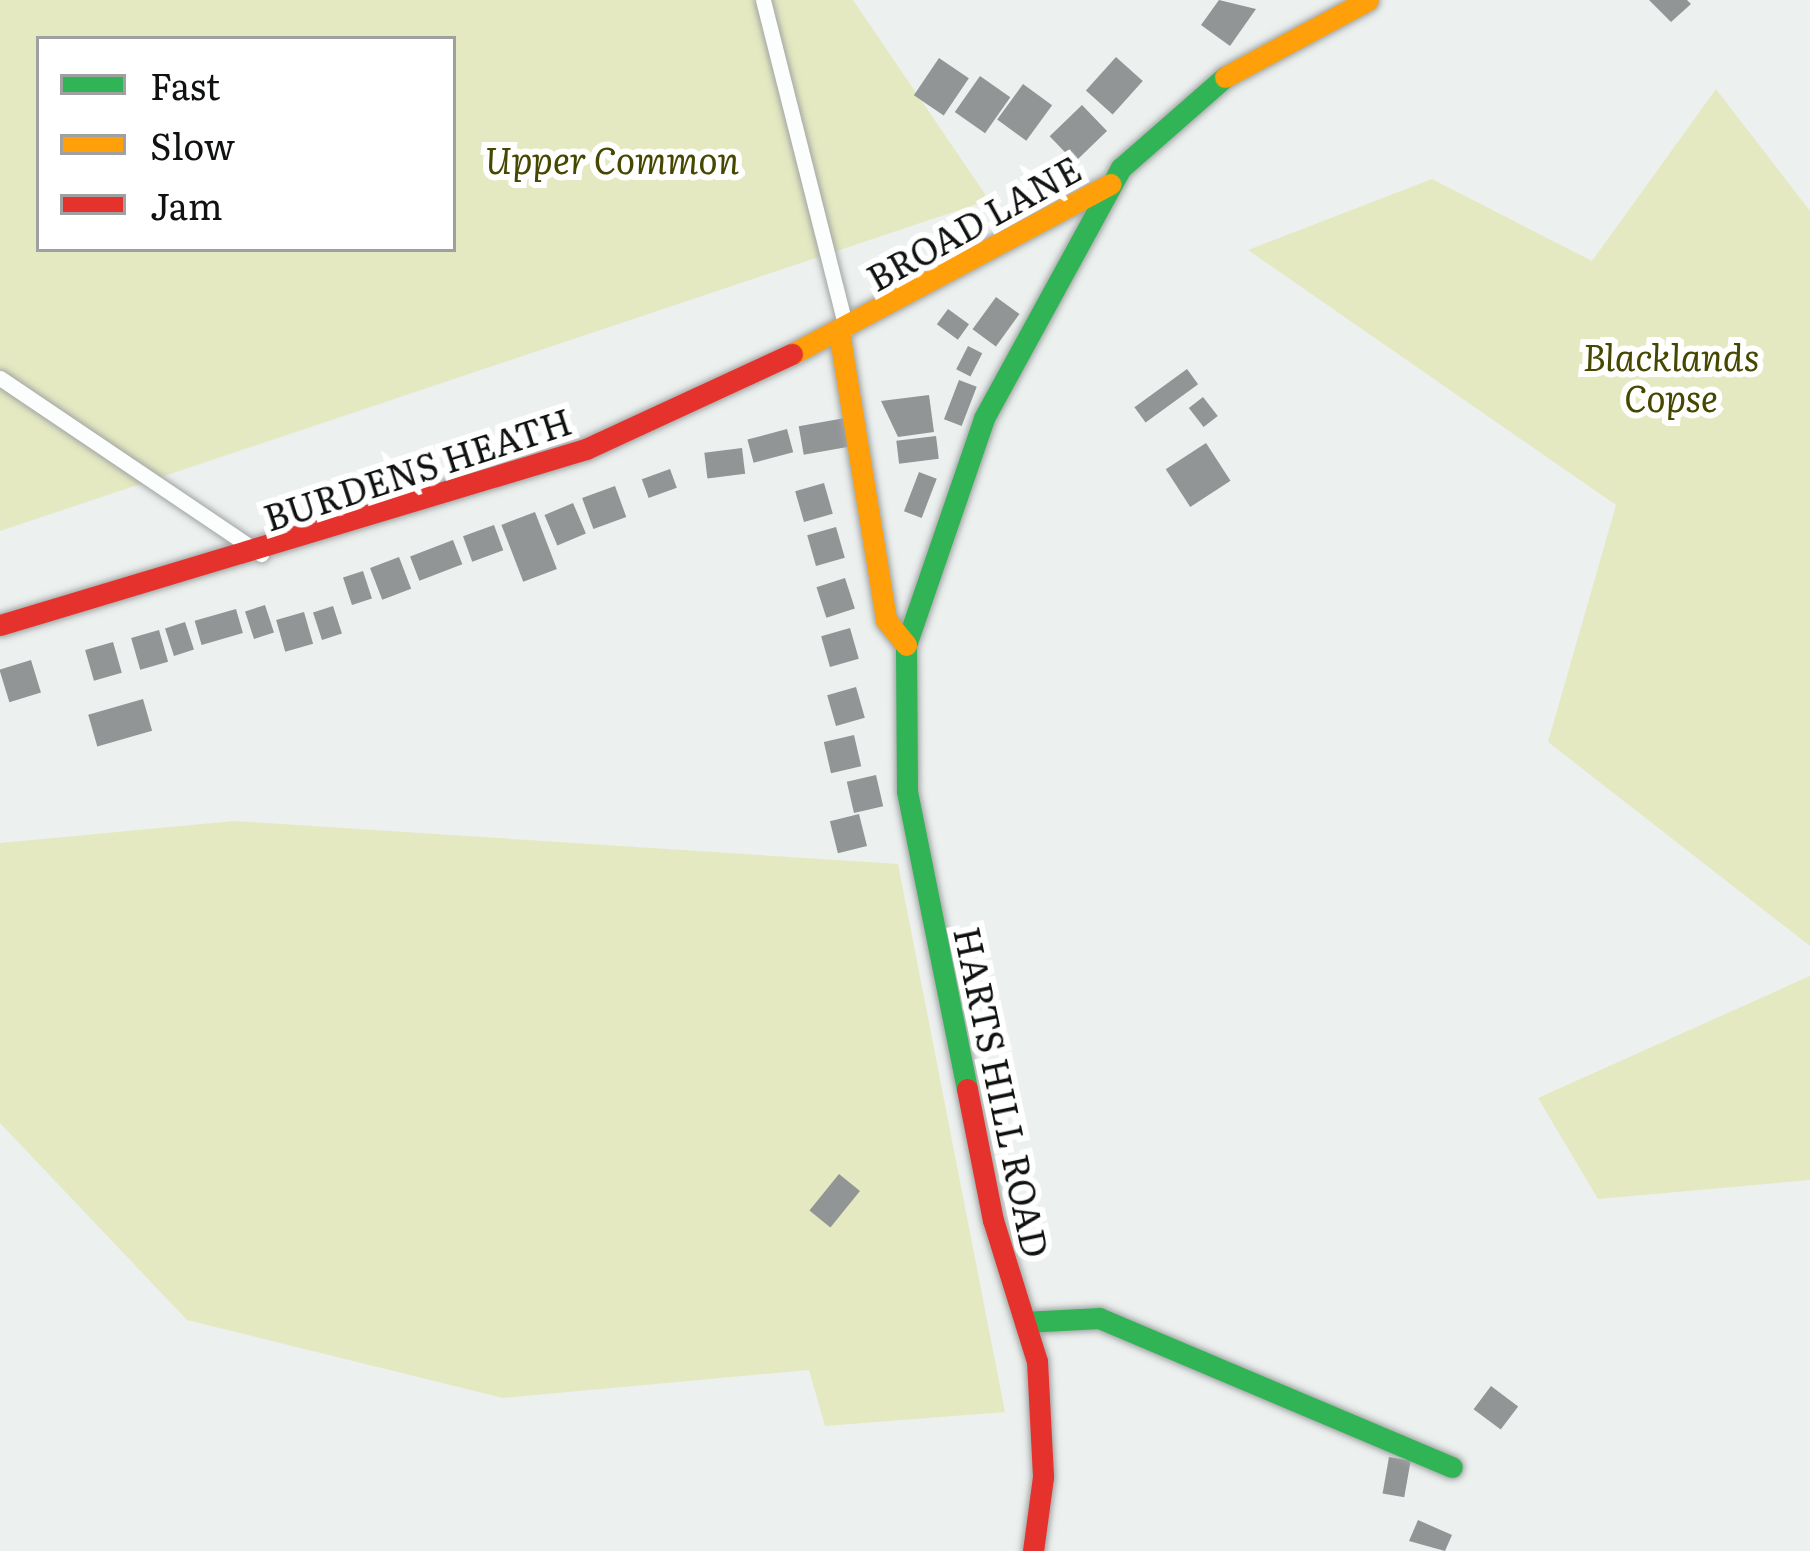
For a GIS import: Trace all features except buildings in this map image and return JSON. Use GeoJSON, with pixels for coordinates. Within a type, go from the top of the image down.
{"type":"FeatureCollection","features":[{"type":"Feature","properties":{"kind":"street"},"geometry":{"type":"LineString","coordinates":[[763,0],[842,330]]}},
{"type":"Feature","properties":{"kind":"street","name":"BROAD LANE"},"geometry":{"type":"LineString","coordinates":[[842,330],[1111,184],[1207,87],[1368,0]]}},
{"type":"Feature","properties":{"kind":"street","name":"HARTS HILL ROAD"},"geometry":{"type":"LineString","coordinates":[[1033,1551],[1044,1449],[1025,1322],[993,1220],[907,791],[906,645],[984,418],[1111,184]]}},
{"type":"Feature","properties":{"kind":"street","name":"BURDENS HEATH"},"geometry":{"type":"LineString","coordinates":[[0,625],[261,554],[586,449],[842,330]]}},
{"type":"Feature","properties":{"kind":"street","name":"HARTS HILL ROAD"},"geometry":{"type":"LineString","coordinates":[[842,330],[886,620],[906,645]]}},
{"type":"Feature","properties":{"kind":"street"},"geometry":{"type":"LineString","coordinates":[[0,378],[261,554]]}},
{"type":"Feature","properties":{"kind":"street"},"geometry":{"type":"LineString","coordinates":[[1025,1322],[1099,1318],[1452,1467]]}},
{"type":"Feature","properties":{"kind":"green space","name":"Upper Common"},"geometry":{"type":"Polygon","coordinates":[[[0,0],[853,0],[989,200],[0,531],[0,0]]]}},
{"type":"Feature","properties":{"kind":"green space","name":"Blacklands Copse"},"geometry":{"type":"Polygon","coordinates":[[[1716,89],[1810,211],[1810,946],[1548,742],[1616,505],[1248,250],[1432,179],[1592,261],[1716,89]]]}},
{"type":"Feature","properties":{"kind":"green space"},"geometry":{"type":"Polygon","coordinates":[[[234,821],[898,864],[1005,1412],[825,1426],[809,1370],[503,1398],[187,1320],[0,1123],[0,843],[234,821]]]}},
{"type":"Feature","properties":{"kind":"green space"},"geometry":{"type":"Polygon","coordinates":[[[1810,976],[1810,1180],[1598,1199],[1538,1098],[1810,976]]]}},
{"type":"Feature","properties":{"kind":"traffic: fast"},"geometry":{"type":"LineString","coordinates":[[967,1089],[907,791],[906,645],[984,418],[1121,168],[1225,77]]}},
{"type":"Feature","properties":{"kind":"traffic: fast"},"geometry":{"type":"LineString","coordinates":[[1025,1322],[1099,1318],[1452,1467]]}},
{"type":"Feature","properties":{"kind":"traffic: slow"},"geometry":{"type":"LineString","coordinates":[[1225,77],[1368,0]]}},
{"type":"Feature","properties":{"kind":"traffic: slow"},"geometry":{"type":"LineString","coordinates":[[792,354],[1110,184]]}},
{"type":"Feature","properties":{"kind":"traffic: slow"},"geometry":{"type":"LineString","coordinates":[[839,332],[886,620],[906,645]]}},
{"type":"Feature","properties":{"kind":"traffic: jam"},"geometry":{"type":"LineString","coordinates":[[0,625],[586,449],[792,354]]}},
{"type":"Feature","properties":{"kind":"traffic: jam"},"geometry":{"type":"LineString","coordinates":[[967,1089],[993,1220],[1037,1361],[1043,1477],[1033,1551]]}}]}
